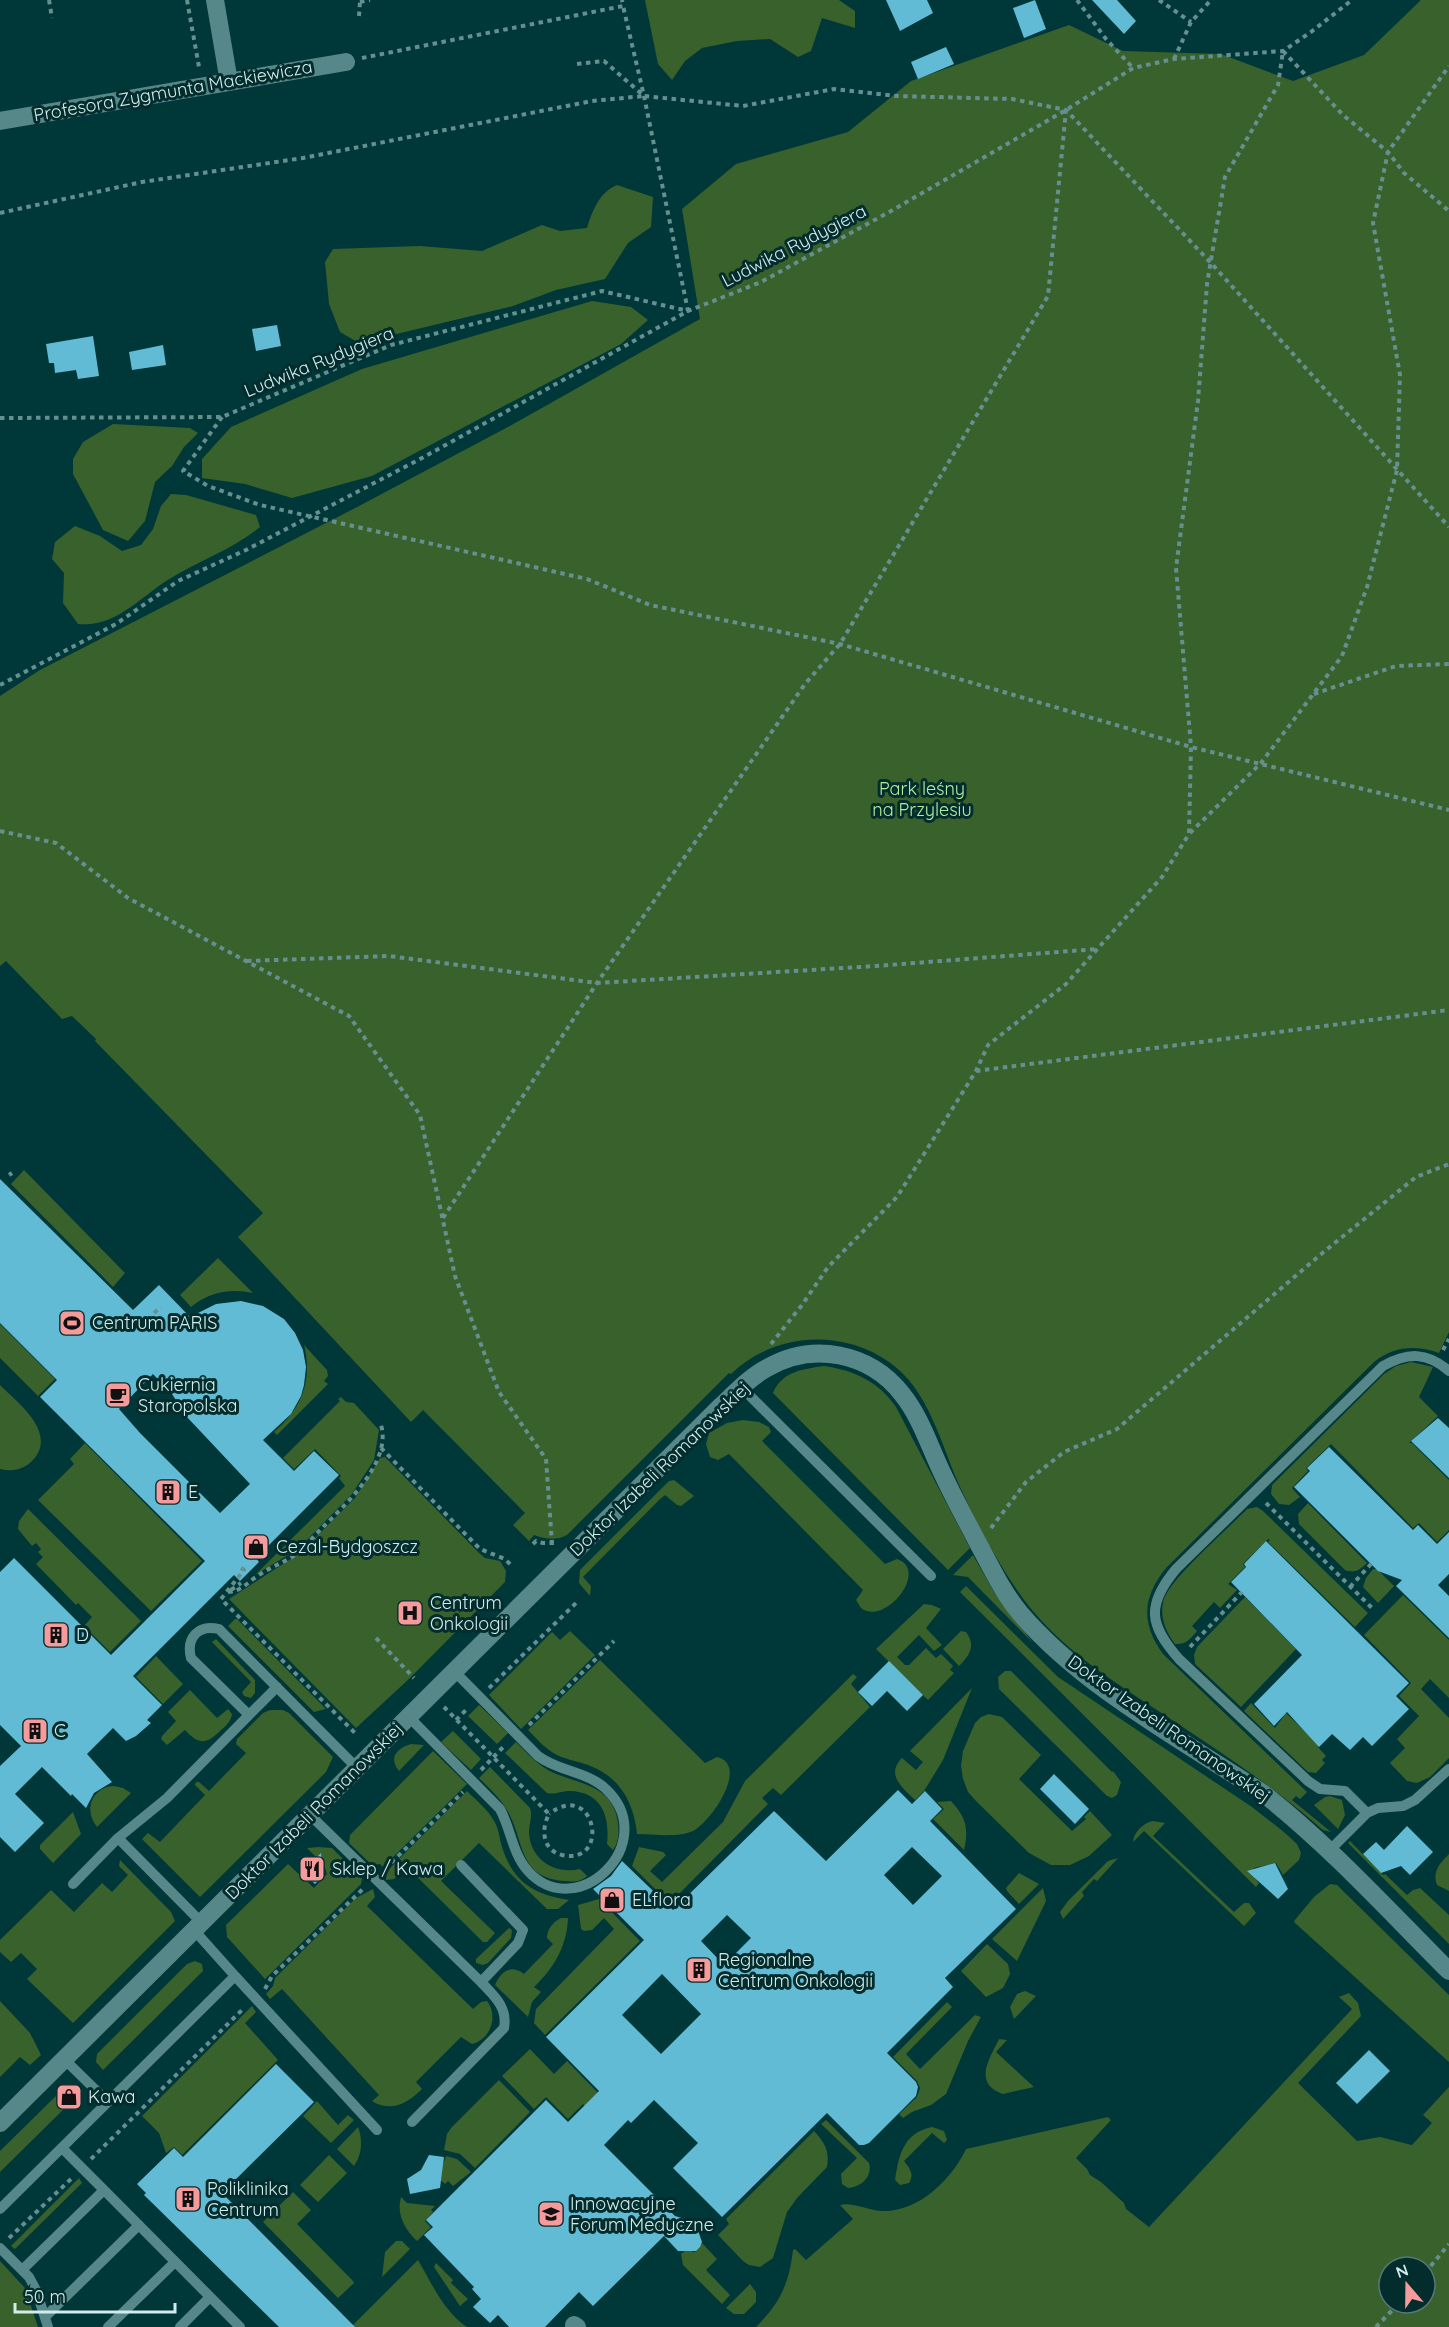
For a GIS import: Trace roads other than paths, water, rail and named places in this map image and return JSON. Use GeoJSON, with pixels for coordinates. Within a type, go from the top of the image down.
{"type":"FeatureCollection","features":[{"type":"Feature","properties":{"kind":"street"},"geometry":{"type":"LineString","coordinates":[[215,0],[229,82]]}},
{"type":"Feature","properties":{"kind":"street","name":"Profesora Zygmunta Mackiewicza"},"geometry":{"type":"LineString","coordinates":[[0,121],[346,62]]}},
{"type":"Feature","properties":{"kind":"street","name":"Doktor Izabeli Romanowskiej"},"geometry":{"type":"LineString","coordinates":[[0,2123],[741,1387],[784,1359],[818,1353],[843,1355],[882,1373],[903,1395],[1007,1596],[1050,1645],[1096,1683],[1264,1794],[1329,1851],[1449,1971]]}},
{"type":"Feature","properties":{"kind":"lane"},"geometry":{"type":"LineString","coordinates":[[1367,1813],[1345,1791],[1320,1789],[1308,1781],[1179,1659],[1163,1641],[1156,1624],[1155,1607],[1160,1590],[1176,1569],[1383,1366],[1397,1358],[1410,1355],[1427,1357],[1449,1371]]}},
{"type":"Feature","properties":{"kind":"lane"},"geometry":{"type":"LineString","coordinates":[[741,1387],[931,1576]]}},
{"type":"Feature","properties":{"kind":"lane"},"geometry":{"type":"LineString","coordinates":[[249,1715],[191,1658],[190,1642],[194,1634],[202,1628],[219,1629],[357,1768]]}},
{"type":"Feature","properties":{"kind":"lane"},"geometry":{"type":"LineString","coordinates":[[409,1717],[500,1809],[517,1854],[526,1869],[539,1880],[555,1886],[573,1888],[594,1881],[608,1870],[618,1857],[625,1833],[621,1814],[614,1798],[592,1779],[564,1771],[546,1762],[454,1671]]}},
{"type":"Feature","properties":{"kind":"lane"},"geometry":{"type":"LineString","coordinates":[[73,1884],[118,1838],[167,1798],[278,1687]]}},
{"type":"Feature","properties":{"kind":"lane"},"geometry":{"type":"LineString","coordinates":[[1329,1851],[1367,1813],[1378,1808],[1403,1806],[1415,1800],[1449,1769]]}},
{"type":"Feature","properties":{"kind":"lane"},"geometry":{"type":"LineString","coordinates":[[309,1814],[481,1982],[504,2009],[506,2018],[504,2028],[412,2122]]}},
{"type":"Feature","properties":{"kind":"lane"},"geometry":{"type":"LineString","coordinates":[[118,1838],[198,1927],[236,1976],[377,2130]]}},
{"type":"Feature","properties":{"kind":"lane"},"geometry":{"type":"LineString","coordinates":[[460,1865],[523,1930],[518,1943],[481,1982]]}},
{"type":"Feature","properties":{"kind":"lane"},"geometry":{"type":"LineString","coordinates":[[0,2209],[236,1976]]}},
{"type":"Feature","properties":{"kind":"lane"},"geometry":{"type":"LineString","coordinates":[[64,2059],[108,2102]]}},
{"type":"Feature","properties":{"kind":"lane"},"geometry":{"type":"LineString","coordinates":[[62,2148],[240,2327]]}},
{"type":"Feature","properties":{"kind":"lane"},"geometry":{"type":"LineString","coordinates":[[22,2270],[104,2190]]}},
{"type":"Feature","properties":{"kind":"lane"},"geometry":{"type":"LineString","coordinates":[[0,2248],[22,2270],[36,2290],[47,2322],[139,2225]]}},
{"type":"Feature","properties":{"kind":"lane"},"geometry":{"type":"LineString","coordinates":[[108,2327],[175,2262]]}},
{"type":"Feature","properties":{"kind":"lane"},"geometry":{"type":"LineString","coordinates":[[180,2327],[210,2297]]}},
{"type":"Feature","properties":{"kind":"place","name":"Centrum PARIS"},"geometry":{"type":"Point","coordinates":[72,1323]}},
{"type":"Feature","properties":{"kind":"place","name":"Cukiernia Staropolska"},"geometry":{"type":"Point","coordinates":[118,1395]}},
{"type":"Feature","properties":{"kind":"place","name":"E"},"geometry":{"type":"Point","coordinates":[168,1492]}},
{"type":"Feature","properties":{"kind":"place","name":"Cezal-Bydgoszcz"},"geometry":{"type":"Point","coordinates":[256,1547]}},
{"type":"Feature","properties":{"kind":"place","name":"Centrum Onkologii"},"geometry":{"type":"Point","coordinates":[410,1613]}},
{"type":"Feature","properties":{"kind":"place","name":"D"},"geometry":{"type":"Point","coordinates":[56,1635]}},
{"type":"Feature","properties":{"kind":"place","name":"C"},"geometry":{"type":"Point","coordinates":[35,1731]}},
{"type":"Feature","properties":{"kind":"place","name":"Sklep / Kawa"},"geometry":{"type":"Point","coordinates":[312,1869]}},
{"type":"Feature","properties":{"kind":"place","name":"ELflora"},"geometry":{"type":"Point","coordinates":[612,1900]}},
{"type":"Feature","properties":{"kind":"place","name":"Regionalne Centrum Onkologii"},"geometry":{"type":"Point","coordinates":[699,1970]}},
{"type":"Feature","properties":{"kind":"place","name":"Kawa"},"geometry":{"type":"Point","coordinates":[69,2097]}},
{"type":"Feature","properties":{"kind":"place","name":"Poliklinika Centrum"},"geometry":{"type":"Point","coordinates":[188,2199]}},
{"type":"Feature","properties":{"kind":"place","name":"Innowacyjne Forum Medyczne"},"geometry":{"type":"Point","coordinates":[551,2214]}},
{"type":"Feature","properties":{"kind":"park label","name":"Park leśny na Przylesiu"},"geometry":{"type":"Point","coordinates":[922,799]}}]}
